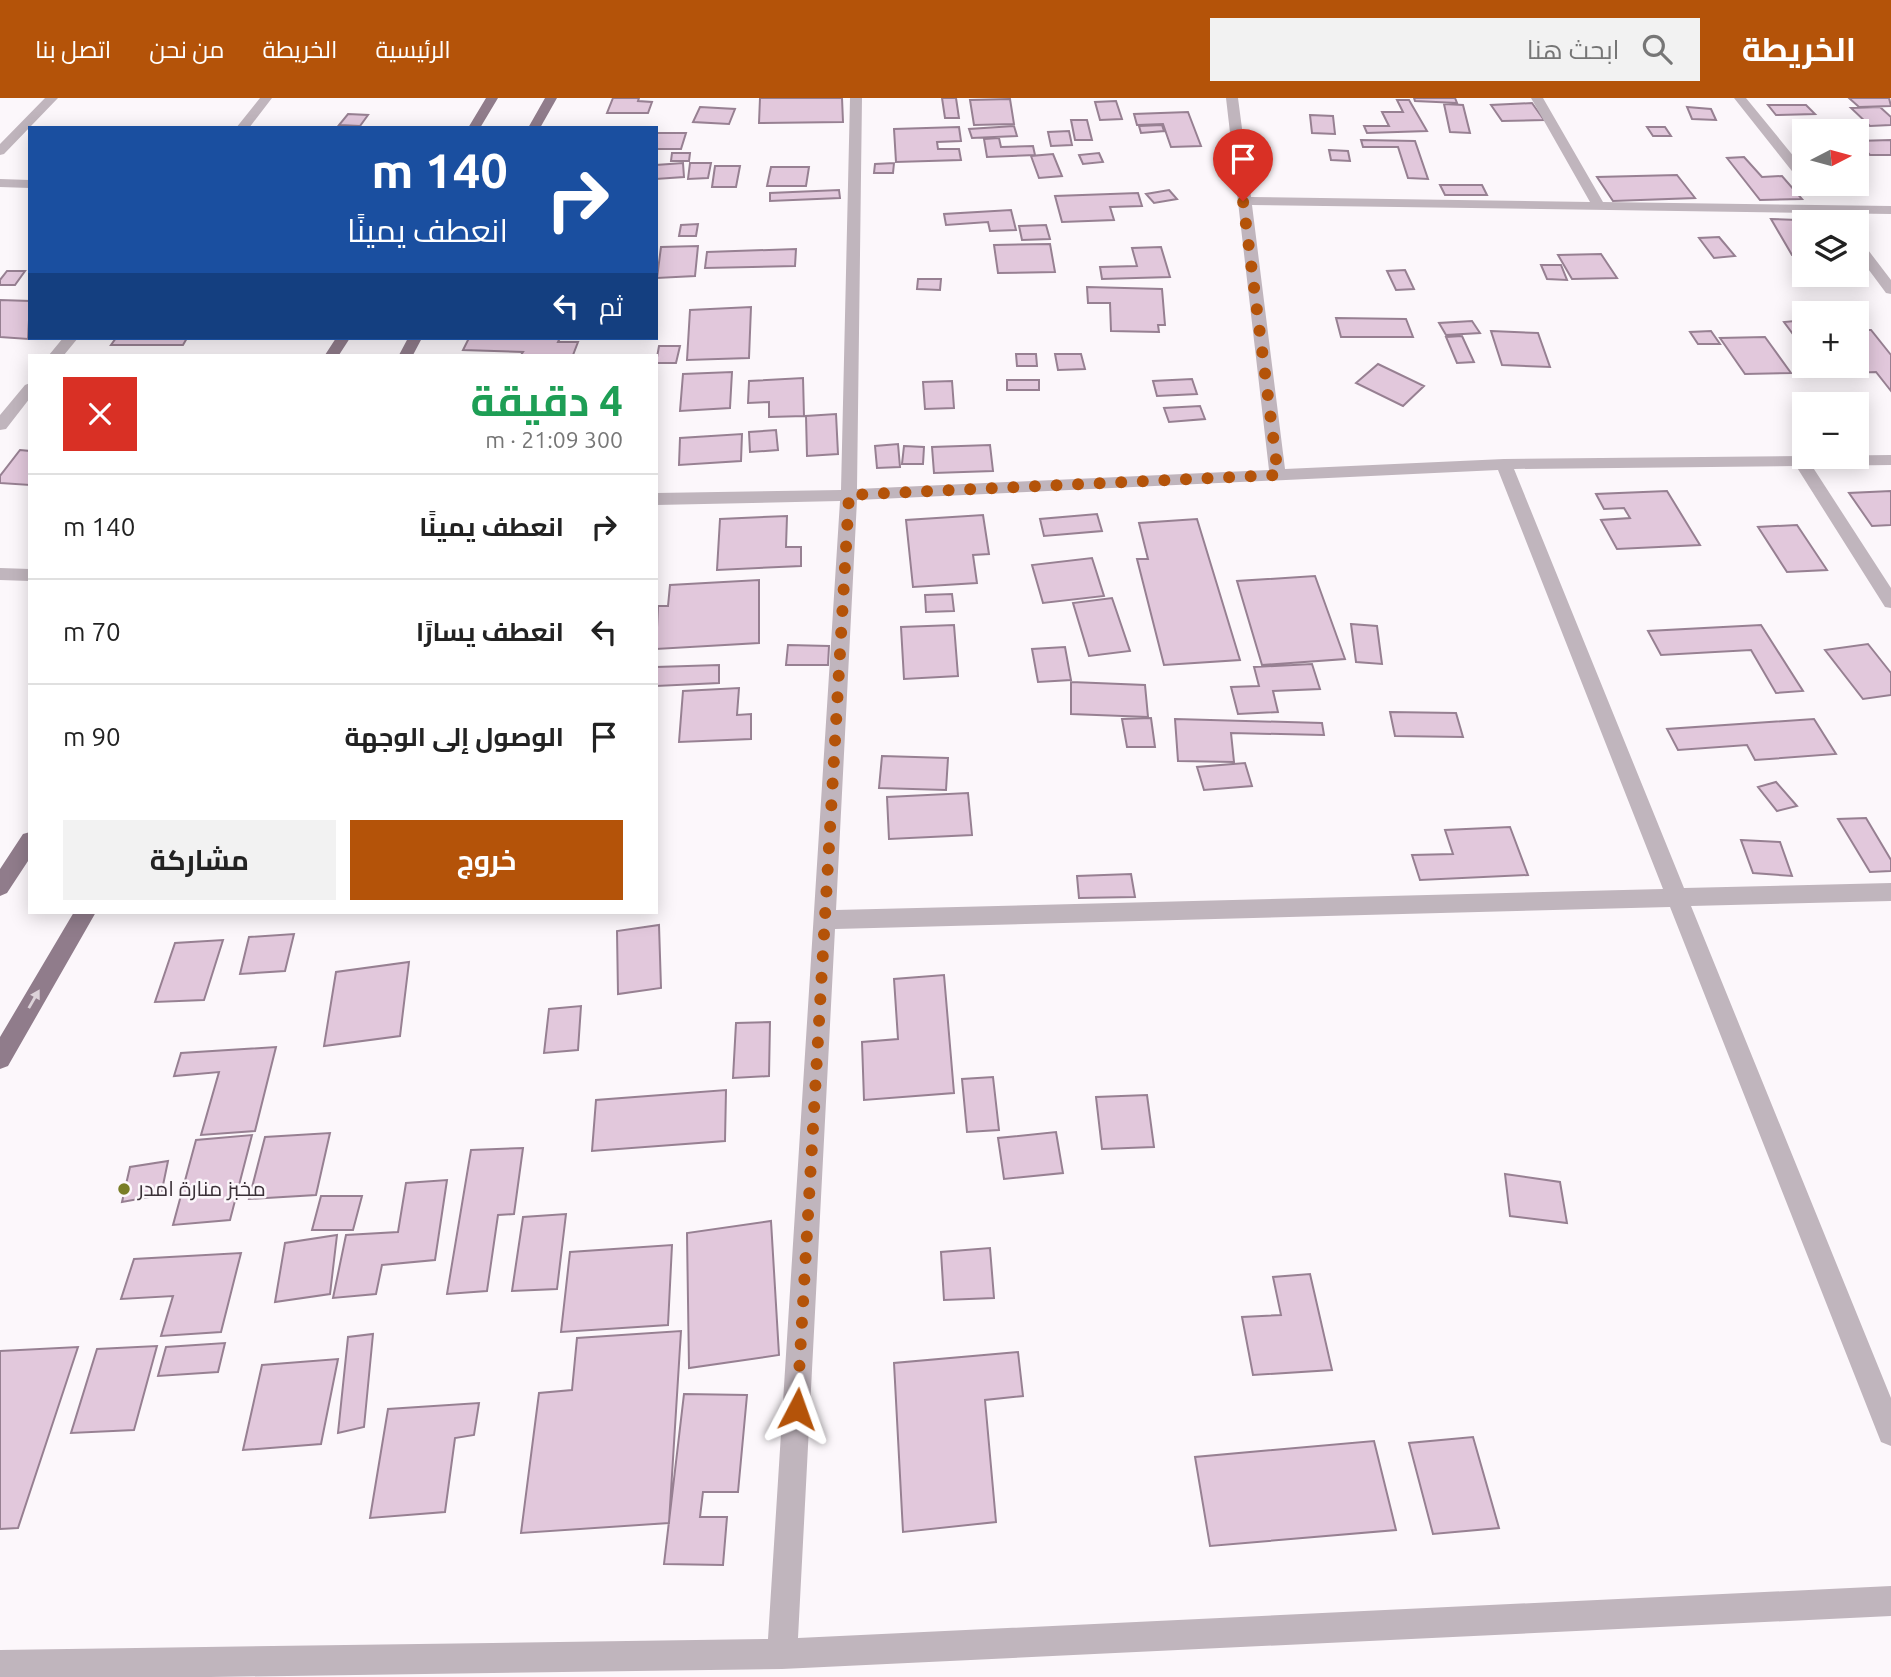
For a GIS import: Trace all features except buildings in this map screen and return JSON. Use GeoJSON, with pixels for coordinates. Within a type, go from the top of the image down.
{"type":"FeatureCollection","features":[{"type":"Feature","properties":{"kind":"main road"},"geometry":{"type":"LineString","coordinates":[[475,126],[492,98]]}},
{"type":"Feature","properties":{"kind":"main road"},"geometry":{"type":"LineString","coordinates":[[535,126],[551,98]]}},
{"type":"Feature","properties":{"kind":"main road"},"geometry":{"type":"LineString","coordinates":[[0,887],[28,843]]}},
{"type":"Feature","properties":{"kind":"main road"},"geometry":{"type":"LineString","coordinates":[[0,1058],[84,914]]}},
{"type":"Feature","properties":{"kind":"street"},"geometry":{"type":"LineString","coordinates":[[0,151],[52,98]]}},
{"type":"Feature","properties":{"kind":"street"},"geometry":{"type":"LineString","coordinates":[[244,126],[266,98]]}},
{"type":"Feature","properties":{"kind":"street"},"geometry":{"type":"LineString","coordinates":[[782,1654],[827,920],[849,495],[856,98]]}},
{"type":"Feature","properties":{"kind":"street"},"geometry":{"type":"LineString","coordinates":[[1232,98],[1278,475]]}},
{"type":"Feature","properties":{"kind":"street"},"geometry":{"type":"LineString","coordinates":[[1537,98],[1598,204]]}},
{"type":"Feature","properties":{"kind":"street"},"geometry":{"type":"LineString","coordinates":[[1740,98],[1792,162]]}},
{"type":"Feature","properties":{"kind":"street"},"geometry":{"type":"LineString","coordinates":[[0,183],[28,184]]}},
{"type":"Feature","properties":{"kind":"street"},"geometry":{"type":"LineString","coordinates":[[1820,196],[1829,208]]}},
{"type":"Feature","properties":{"kind":"street"},"geometry":{"type":"LineString","coordinates":[[1243,201],[1891,210]]}},
{"type":"Feature","properties":{"kind":"street"},"geometry":{"type":"LineString","coordinates":[[1869,261],[1891,290]]}},
{"type":"Feature","properties":{"kind":"street"},"geometry":{"type":"LineString","coordinates":[[58,354],[69,340]]}},
{"type":"Feature","properties":{"kind":"street"},"geometry":{"type":"LineString","coordinates":[[0,425],[28,390]]}},
{"type":"Feature","properties":{"kind":"street"},"geometry":{"type":"LineString","coordinates":[[658,499],[849,495],[1504,464],[1792,460]]}},
{"type":"Feature","properties":{"kind":"street"},"geometry":{"type":"LineString","coordinates":[[1869,460],[1891,460]]}},
{"type":"Feature","properties":{"kind":"street"},"geometry":{"type":"LineString","coordinates":[[1504,464],[1891,1432]]}},
{"type":"Feature","properties":{"kind":"street"},"geometry":{"type":"LineString","coordinates":[[1806,469],[1891,602]]}},
{"type":"Feature","properties":{"kind":"street"},"geometry":{"type":"LineString","coordinates":[[0,574],[28,575]]}},
{"type":"Feature","properties":{"kind":"street"},"geometry":{"type":"LineString","coordinates":[[827,920],[1891,892]]}},
{"type":"Feature","properties":{"kind":"street"},"geometry":{"type":"LineString","coordinates":[[0,1665],[369,1668],[782,1654],[1891,1601]]}},
{"type":"Feature","properties":{"kind":"place","name":"مخبز منارة امدر"},"geometry":{"type":"Point","coordinates":[124,1189]}},
{"type":"Feature","properties":{"kind":"route"},"geometry":{"type":"LineString","coordinates":[[797,1409],[827,920],[849,495],[1278,475],[1243,201]]}}]}
